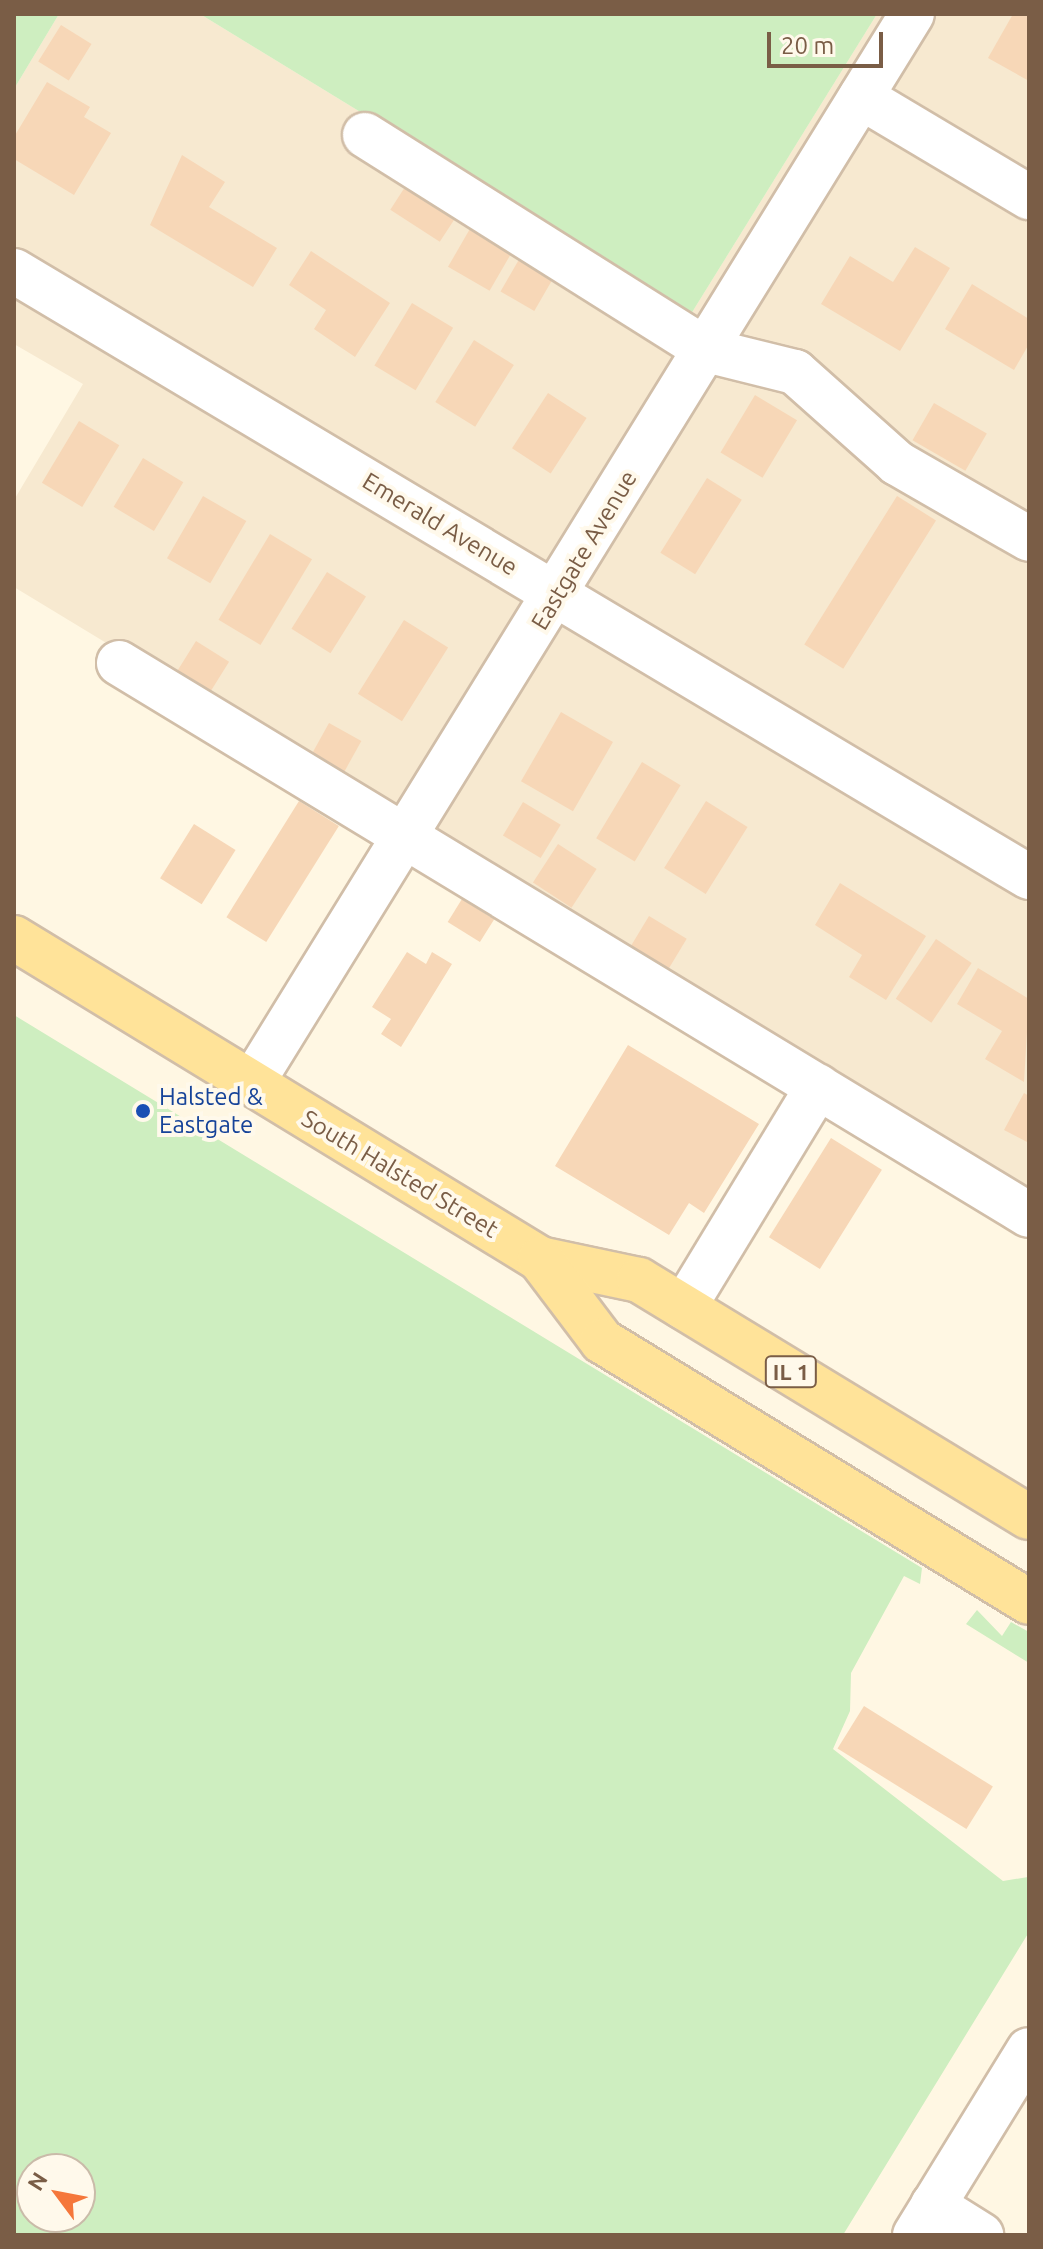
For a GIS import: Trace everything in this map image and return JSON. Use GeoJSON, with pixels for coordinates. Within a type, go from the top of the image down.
{"type":"FeatureCollection","features":[{"type":"Feature","properties":{"kind":"main road","name":"South Halsted Street"},"geometry":{"type":"LineString","coordinates":[[14,938],[540,1259],[639,1280],[1028,1515]]}},
{"type":"Feature","properties":{"kind":"main road","name":"South Halsted Street"},"geometry":{"type":"LineString","coordinates":[[540,1259],[602,1341],[1029,1602]]}},
{"type":"Feature","properties":{"kind":"street","name":"Eastgate Avenue"},"geometry":{"type":"LineString","coordinates":[[252,1083],[558,594],[912,14]]}},
{"type":"Feature","properties":{"kind":"street"},"geometry":{"type":"LineString","coordinates":[[861,97],[1029,197]]}},
{"type":"Feature","properties":{"kind":"street"},"geometry":{"type":"LineString","coordinates":[[365,135],[706,350],[795,372],[897,463],[1029,539]]}},
{"type":"Feature","properties":{"kind":"street","name":"Emerald Avenue"},"geometry":{"type":"LineString","coordinates":[[14,271],[1029,877]]}},
{"type":"Feature","properties":{"kind":"street"},"geometry":{"type":"LineString","coordinates":[[119,663],[1029,1215]]}},
{"type":"Feature","properties":{"kind":"street"},"geometry":{"type":"LineString","coordinates":[[684,1307],[818,1087]]}},
{"type":"Feature","properties":{"kind":"street"},"geometry":{"type":"LineString","coordinates":[[981,2235],[924,2220],[1029,2050]]}},
{"type":"Feature","properties":{"kind":"shaded area"},"geometry":{"type":"Polygon","coordinates":[[[59,14],[200,14],[691,314],[877,14],[1029,14],[1029,1202],[14,587],[14,500],[83,384],[14,344],[14,89],[59,14]]]}},
{"type":"Feature","properties":{"kind":"green space"},"geometry":{"type":"Polygon","coordinates":[[[14,14],[59,14],[14,89],[14,14]]]}},
{"type":"Feature","properties":{"kind":"green space"},"geometry":{"type":"Polygon","coordinates":[[[200,14],[877,14],[691,314],[200,14]]]}},
{"type":"Feature","properties":{"kind":"green space"},"geometry":{"type":"Polygon","coordinates":[[[14,1015],[922,1568],[920,1584],[904,1576],[851,1673],[850,1711],[833,1749],[1003,1881],[1028,1877],[1029,1932],[843,2235],[14,2235],[14,1015]]]}},
{"type":"Feature","properties":{"kind":"green space"},"geometry":{"type":"Polygon","coordinates":[[[977,1610],[1002,1636],[1011,1622],[1029,1632],[1029,1663],[966,1624],[977,1610]]]}},
{"type":"Feature","properties":{"kind":"building"},"geometry":{"type":"Polygon","coordinates":[[[1013,14],[1029,16],[1029,81],[988,58],[1013,14]]]}},
{"type":"Feature","properties":{"kind":"building"},"geometry":{"type":"Polygon","coordinates":[[[61,25],[92,44],[69,81],[38,61],[61,25]]]}},
{"type":"Feature","properties":{"kind":"building"},"geometry":{"type":"Polygon","coordinates":[[[47,82],[90,107],[84,117],[111,133],[74,195],[14,159],[14,137],[47,82]]]}},
{"type":"Feature","properties":{"kind":"building"},"geometry":{"type":"Polygon","coordinates":[[[182,155],[225,182],[209,207],[277,248],[253,287],[150,225],[182,155]]]}},
{"type":"Feature","properties":{"kind":"building"},"geometry":{"type":"Polygon","coordinates":[[[405,187],[454,219],[440,242],[390,210],[405,187]]]}},
{"type":"Feature","properties":{"kind":"building"},"geometry":{"type":"Polygon","coordinates":[[[471,227],[513,251],[490,291],[448,267],[471,227]]]}},
{"type":"Feature","properties":{"kind":"building"},"geometry":{"type":"Polygon","coordinates":[[[915,247],[950,268],[900,351],[821,304],[850,256],[893,282],[915,247]]]}},
{"type":"Feature","properties":{"kind":"building"},"geometry":{"type":"Polygon","coordinates":[[[311,251],[390,303],[355,357],[314,329],[326,310],[289,285],[311,251]]]}},
{"type":"Feature","properties":{"kind":"building"},"geometry":{"type":"Polygon","coordinates":[[[521,256],[555,276],[534,311],[500,292],[521,256]]]}},
{"type":"Feature","properties":{"kind":"building"},"geometry":{"type":"Polygon","coordinates":[[[972,284],[1029,319],[1029,344],[1014,370],[945,329],[972,284]]]}},
{"type":"Feature","properties":{"kind":"building"},"geometry":{"type":"Polygon","coordinates":[[[412,303],[453,328],[416,390],[374,366],[412,303]]]}},
{"type":"Feature","properties":{"kind":"building"},"geometry":{"type":"Polygon","coordinates":[[[474,340],[514,365],[475,427],[435,402],[474,340]]]}},
{"type":"Feature","properties":{"kind":"building"},"geometry":{"type":"Polygon","coordinates":[[[548,393],[587,418],[551,473],[512,448],[548,393]]]}},
{"type":"Feature","properties":{"kind":"building"},"geometry":{"type":"Polygon","coordinates":[[[755,395],[797,420],[762,478],[720,452],[755,395]]]}},
{"type":"Feature","properties":{"kind":"building"},"geometry":{"type":"Polygon","coordinates":[[[934,403],[987,434],[965,471],[912,440],[934,403]]]}},
{"type":"Feature","properties":{"kind":"building"},"geometry":{"type":"Polygon","coordinates":[[[79,421],[119,445],[82,507],[42,483],[79,421]]]}},
{"type":"Feature","properties":{"kind":"building"},"geometry":{"type":"Polygon","coordinates":[[[143,458],[183,482],[154,531],[114,507],[143,458]]]}},
{"type":"Feature","properties":{"kind":"building"},"geometry":{"type":"Polygon","coordinates":[[[707,478],[742,500],[695,574],[660,553],[707,478]]]}},
{"type":"Feature","properties":{"kind":"building"},"geometry":{"type":"Polygon","coordinates":[[[203,496],[246,521],[210,583],[167,558],[203,496]]]}},
{"type":"Feature","properties":{"kind":"building"},"geometry":{"type":"Polygon","coordinates":[[[897,496],[936,520],[843,669],[804,644],[897,496]]]}},
{"type":"Feature","properties":{"kind":"building"},"geometry":{"type":"Polygon","coordinates":[[[270,534],[312,559],[260,645],[218,620],[270,534]]]}},
{"type":"Feature","properties":{"kind":"building"},"geometry":{"type":"Polygon","coordinates":[[[327,572],[366,596],[331,653],[291,629],[327,572]]]}},
{"type":"Feature","properties":{"kind":"building"},"geometry":{"type":"Polygon","coordinates":[[[404,620],[448,648],[402,721],[358,694],[404,620]]]}},
{"type":"Feature","properties":{"kind":"building"},"geometry":{"type":"Polygon","coordinates":[[[196,641],[229,662],[206,698],[173,677],[196,641]]]}},
{"type":"Feature","properties":{"kind":"building"},"geometry":{"type":"Polygon","coordinates":[[[561,712],[613,742],[573,811],[521,781],[561,712]]]}},
{"type":"Feature","properties":{"kind":"building"},"geometry":{"type":"Polygon","coordinates":[[[329,723],[361,741],[343,774],[311,756],[329,723]]]}},
{"type":"Feature","properties":{"kind":"building"},"geometry":{"type":"Polygon","coordinates":[[[642,762],[681,785],[635,861],[596,838],[642,762]]]}},
{"type":"Feature","properties":{"kind":"building"},"geometry":{"type":"Polygon","coordinates":[[[299,801],[339,826],[266,942],[226,917],[299,801]]]}},
{"type":"Feature","properties":{"kind":"building"},"geometry":{"type":"Polygon","coordinates":[[[706,801],[748,827],[706,894],[664,868],[706,801]]]}},
{"type":"Feature","properties":{"kind":"building"},"geometry":{"type":"Polygon","coordinates":[[[523,802],[561,825],[541,858],[503,835],[523,802]]]}},
{"type":"Feature","properties":{"kind":"building"},"geometry":{"type":"Polygon","coordinates":[[[194,824],[236,850],[202,904],[160,878],[194,824]]]}},
{"type":"Feature","properties":{"kind":"building"},"geometry":{"type":"Polygon","coordinates":[[[558,844],[597,869],[572,908],[533,883],[558,844]]]}},
{"type":"Feature","properties":{"kind":"building"},"geometry":{"type":"Polygon","coordinates":[[[840,883],[926,936],[886,1000],[849,977],[862,955],[815,925],[840,883]]]}},
{"type":"Feature","properties":{"kind":"building"},"geometry":{"type":"Polygon","coordinates":[[[462,899],[494,919],[480,942],[448,922],[462,899]]]}},
{"type":"Feature","properties":{"kind":"building"},"geometry":{"type":"Polygon","coordinates":[[[649,916],[687,939],[668,970],[630,947],[649,916]]]}},
{"type":"Feature","properties":{"kind":"building"},"geometry":{"type":"Polygon","coordinates":[[[936,939],[972,963],[931,1023],[896,999],[936,939]]]}},
{"type":"Feature","properties":{"kind":"building"},"geometry":{"type":"Polygon","coordinates":[[[407,952],[426,964],[432,952],[452,964],[401,1047],[381,1034],[391,1019],[372,1007],[407,952]]]}},
{"type":"Feature","properties":{"kind":"building"},"geometry":{"type":"Polygon","coordinates":[[[978,968],[1029,999],[1024,1082],[985,1059],[1002,1031],[957,1004],[978,968]]]}},
{"type":"Feature","properties":{"kind":"building"},"geometry":{"type":"Polygon","coordinates":[[[628,1045],[759,1124],[704,1213],[689,1203],[669,1235],[555,1166],[628,1045]]]}},
{"type":"Feature","properties":{"kind":"building"},"geometry":{"type":"Polygon","coordinates":[[[1024,1093],[1029,1096],[1029,1143],[1004,1130],[1024,1093]]]}},
{"type":"Feature","properties":{"kind":"building"},"geometry":{"type":"Polygon","coordinates":[[[831,1138],[882,1170],[820,1269],[769,1237],[831,1138]]]}},
{"type":"Feature","properties":{"kind":"building"},"geometry":{"type":"Polygon","coordinates":[[[864,1706],[993,1787],[966,1829],[838,1748],[864,1706]]]}},
{"type":"Feature","properties":{"kind":"place","name":"Halsted & Eastgate"},"geometry":{"type":"Point","coordinates":[143,1111]}}]}
